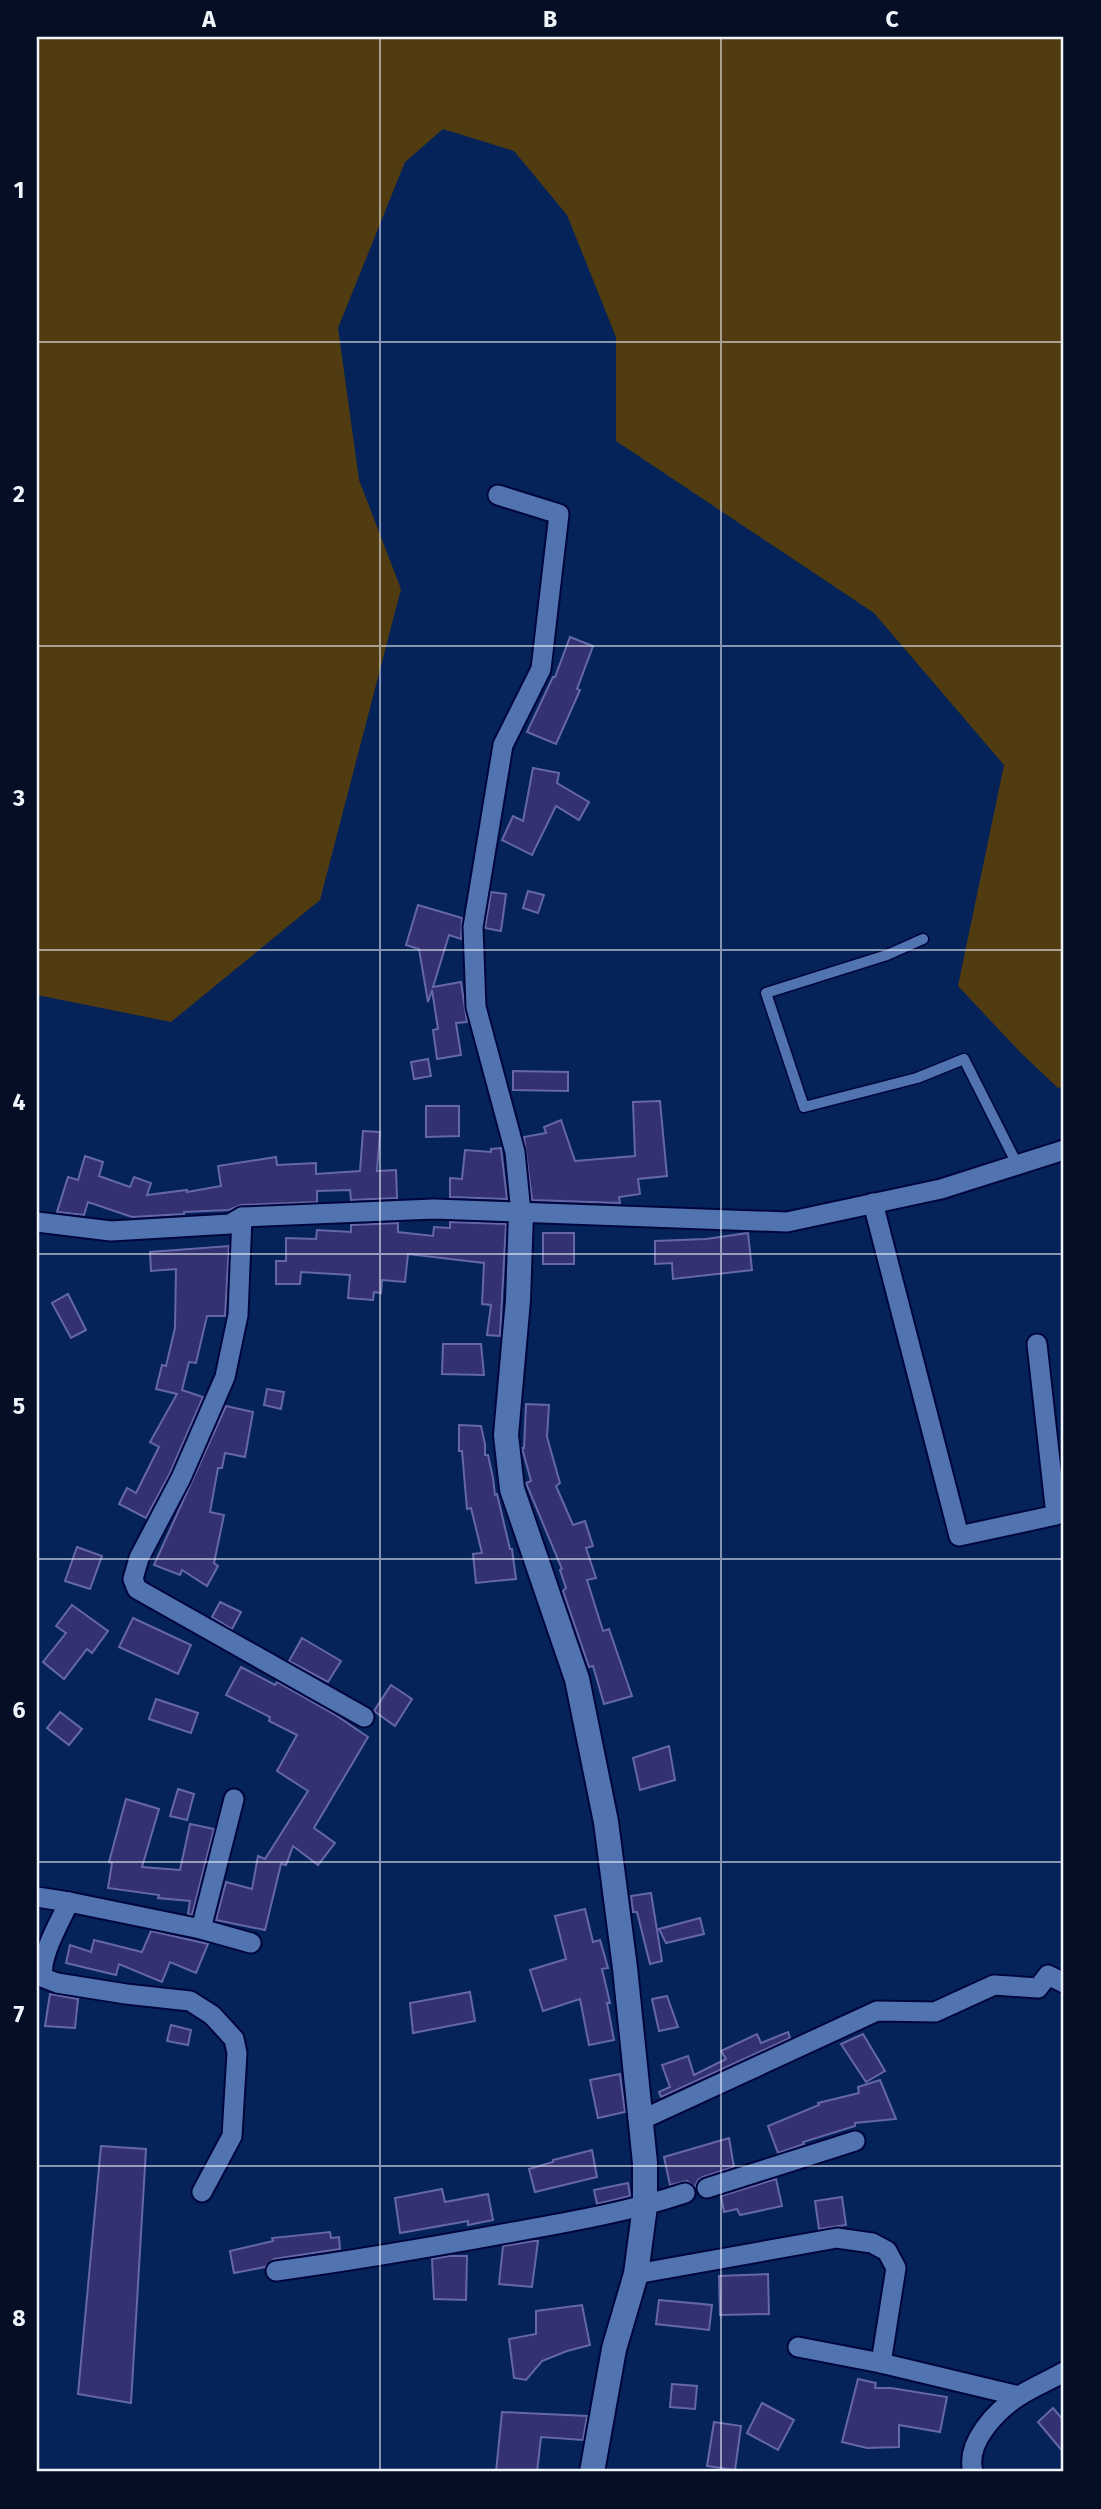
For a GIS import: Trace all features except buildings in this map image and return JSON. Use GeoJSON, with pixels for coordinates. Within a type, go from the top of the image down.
{"type":"FeatureCollection","features":[{"type":"Feature","properties":{"kind":"street"},"geometry":{"type":"LineString","coordinates":[[498,495],[559,514],[541,669],[503,745],[473,928],[476,1007],[515,1152],[521,1213],[518,1300],[506,1435],[512,1489],[577,1679],[606,1822],[645,2163],[645,2206],[636,2274],[614,2349],[592,2472]]}},
{"type":"Feature","properties":{"kind":"street"},"geometry":{"type":"LineString","coordinates":[[37,1222],[111,1231],[230,1224],[242,1217],[434,1209],[787,1222],[941,1189],[1064,1150]]}},
{"type":"Feature","properties":{"kind":"street"},"geometry":{"type":"LineString","coordinates":[[873,1203],[960,1535],[1056,1515],[1037,1343]]}},
{"type":"Feature","properties":{"kind":"street"},"geometry":{"type":"LineString","coordinates":[[242,1217],[238,1315],[225,1377],[181,1478],[139,1558],[133,1579],[137,1589],[364,1717]]}},
{"type":"Feature","properties":{"kind":"street"},"geometry":{"type":"LineString","coordinates":[[201,1929],[234,1799]]}},
{"type":"Feature","properties":{"kind":"street"},"geometry":{"type":"LineString","coordinates":[[37,1898],[201,1929],[251,1944]]}},
{"type":"Feature","properties":{"kind":"street"},"geometry":{"type":"LineString","coordinates":[[69,1902],[43,1960],[41,1971],[44,1978],[57,1983],[126,1994],[190,2001],[212,2015],[234,2039],[237,2053],[232,2136],[202,2192]]}},
{"type":"Feature","properties":{"kind":"street"},"geometry":{"type":"LineString","coordinates":[[641,2120],[877,2011],[934,2012],[994,1986],[1038,1988],[1048,1975],[1064,1983]]}},
{"type":"Feature","properties":{"kind":"street"},"geometry":{"type":"LineString","coordinates":[[706,2188],[855,2141]]}},
{"type":"Feature","properties":{"kind":"street"},"geometry":{"type":"LineString","coordinates":[[276,2270],[368,2259],[645,2206],[685,2193]]}},
{"type":"Feature","properties":{"kind":"street"},"geometry":{"type":"LineString","coordinates":[[636,2274],[837,2238],[872,2243],[887,2251],[897,2268],[881,2363]]}},
{"type":"Feature","properties":{"kind":"street"},"geometry":{"type":"LineString","coordinates":[[798,2347],[881,2363],[1019,2396]]}},
{"type":"Feature","properties":{"kind":"street"},"geometry":{"type":"LineString","coordinates":[[973,2472],[971,2464],[976,2440],[999,2412],[1019,2396],[1064,2372]]}},
{"type":"Feature","properties":{"kind":"lane"},"geometry":{"type":"LineString","coordinates":[[923,939],[887,955],[766,993],[804,1107],[918,1078],[964,1059],[1017,1164]]}},
{"type":"Feature","properties":{"kind":"shaded area"},"geometry":{"type":"Polygon","coordinates":[[[37,37],[1064,37],[1064,1087],[1058,1088],[1020,1052],[958,986],[1004,765],[874,613],[616,441],[616,337],[567,215],[514,151],[443,129],[405,162],[338,328],[359,480],[401,589],[320,900],[171,1022],[37,995],[37,37]]]}}]}
